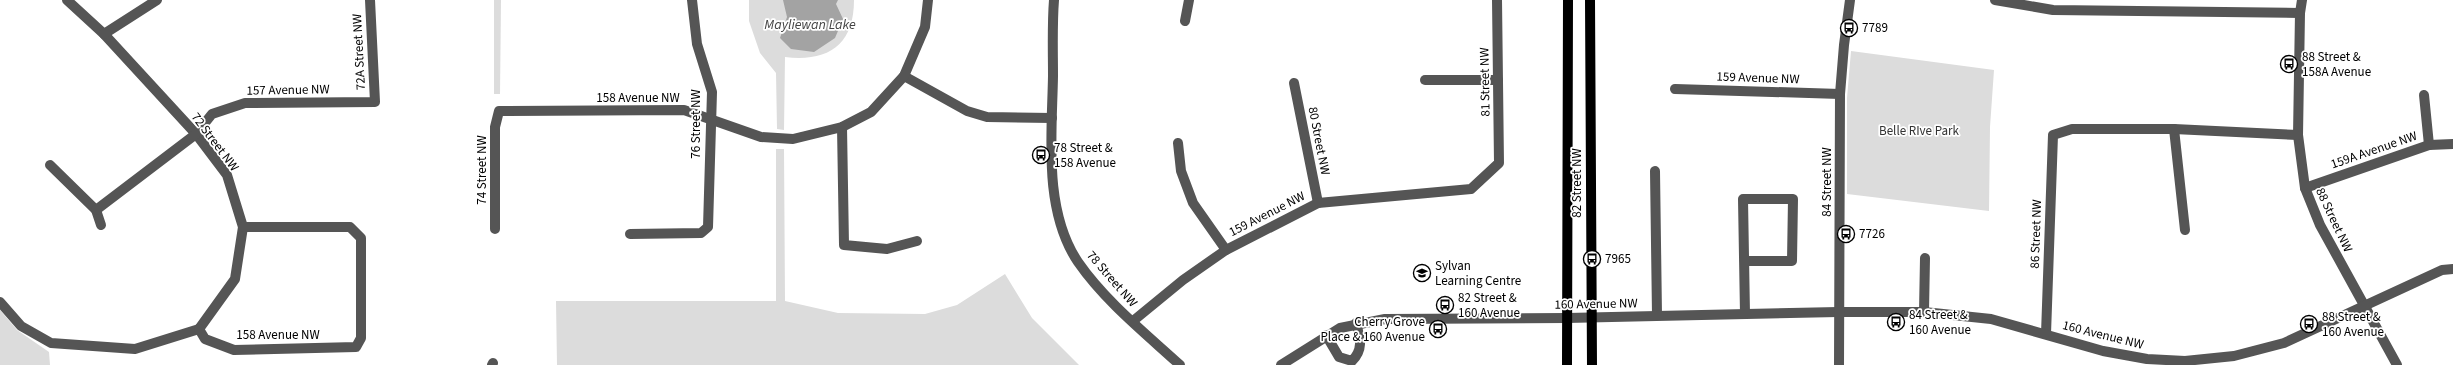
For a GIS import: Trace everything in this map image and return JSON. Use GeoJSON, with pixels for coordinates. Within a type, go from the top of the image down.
{"type":"FeatureCollection","features":[{"type":"Feature","properties":{"kind":"main road","name":"82 Street NW"},"geometry":{"type":"LineString","coordinates":[[1567,365],[1568,0]]}},
{"type":"Feature","properties":{"kind":"main road","name":"82 Street NW"},"geometry":{"type":"LineString","coordinates":[[1590,0],[1592,365]]}},
{"type":"Feature","properties":{"kind":"street","name":"72 Street NW"},"geometry":{"type":"LineString","coordinates":[[67,0],[104,34],[196,134],[227,175],[243,227],[235,279],[199,329]]}},
{"type":"Feature","properties":{"kind":"street"},"geometry":{"type":"LineString","coordinates":[[104,34],[157,0]]}},
{"type":"Feature","properties":{"kind":"street","name":"72A Street NW"},"geometry":{"type":"LineString","coordinates":[[370,0],[375,102]]}},
{"type":"Feature","properties":{"kind":"street","name":"76 Street NW"},"geometry":{"type":"LineString","coordinates":[[630,234],[701,233],[708,227],[710,118],[712,92],[697,44],[692,0]]}},
{"type":"Feature","properties":{"kind":"street","name":"158 Avenue NW"},"geometry":{"type":"LineString","coordinates":[[499,111],[684,110],[761,137],[792,139],[842,127],[871,112],[904,76],[925,27],[928,0]]}},
{"type":"Feature","properties":{"kind":"street","name":"78 Street NW"},"geometry":{"type":"LineString","coordinates":[[1054,0],[1052,118],[1053,185],[1061,226],[1078,261],[1103,292],[1180,365]]}},
{"type":"Feature","properties":{"kind":"street"},"geometry":{"type":"LineString","coordinates":[[1185,21],[1189,0]]}},
{"type":"Feature","properties":{"kind":"street","name":"81 Street NW"},"geometry":{"type":"LineString","coordinates":[[1497,0],[1499,163]]}},
{"type":"Feature","properties":{"kind":"street","name":"84 Street NW"},"geometry":{"type":"LineString","coordinates":[[1839,365],[1840,94],[1844,45],[1850,0]]}},
{"type":"Feature","properties":{"kind":"street"},"geometry":{"type":"LineString","coordinates":[[1995,0],[2053,10],[2300,13]]}},
{"type":"Feature","properties":{"kind":"street","name":"88 Street NW"},"geometry":{"type":"LineString","coordinates":[[2302,0],[2300,13],[2298,135],[2305,188],[2320,225],[2397,365]]}},
{"type":"Feature","properties":{"kind":"street"},"geometry":{"type":"LineString","coordinates":[[904,76],[968,112],[987,117],[1052,118]]}},
{"type":"Feature","properties":{"kind":"street"},"geometry":{"type":"LineString","coordinates":[[1425,80],[1498,80]]}},
{"type":"Feature","properties":{"kind":"street","name":"80 Street NW"},"geometry":{"type":"LineString","coordinates":[[1294,83],[1318,203]]}},
{"type":"Feature","properties":{"kind":"street","name":"159 Avenue NW"},"geometry":{"type":"LineString","coordinates":[[1675,89],[1840,94]]}},
{"type":"Feature","properties":{"kind":"street"},"geometry":{"type":"LineString","coordinates":[[2424,95],[2429,145]]}},
{"type":"Feature","properties":{"kind":"street","name":"157 Avenue NW"},"geometry":{"type":"LineString","coordinates":[[96,210],[196,134],[212,114],[245,103],[375,102]]}},
{"type":"Feature","properties":{"kind":"street","name":"74 Street NW"},"geometry":{"type":"LineString","coordinates":[[495,229],[495,127],[499,111]]}},
{"type":"Feature","properties":{"kind":"street"},"geometry":{"type":"LineString","coordinates":[[842,127],[844,245],[887,249],[916,241]]}},
{"type":"Feature","properties":{"kind":"street","name":"86 Street NW"},"geometry":{"type":"LineString","coordinates":[[2046,334],[2053,135],[2072,129],[2174,129]]}},
{"type":"Feature","properties":{"kind":"street"},"geometry":{"type":"LineString","coordinates":[[2185,230],[2174,129],[2298,135]]}},
{"type":"Feature","properties":{"kind":"street"},"geometry":{"type":"LineString","coordinates":[[1178,143],[1181,171],[1193,203],[1226,250]]}},
{"type":"Feature","properties":{"kind":"street","name":"159A Avenue NW"},"geometry":{"type":"LineString","coordinates":[[2305,188],[2429,145],[2453,144]]}},
{"type":"Feature","properties":{"kind":"street","name":"159 Avenue NW"},"geometry":{"type":"LineString","coordinates":[[1133,321],[1183,280],[1226,250],[1318,203],[1470,189],[1499,163]]}},
{"type":"Feature","properties":{"kind":"street"},"geometry":{"type":"LineString","coordinates":[[50,165],[96,210],[101,225]]}},
{"type":"Feature","properties":{"kind":"street"},"geometry":{"type":"LineString","coordinates":[[1655,171],[1657,315]]}},
{"type":"Feature","properties":{"kind":"street"},"geometry":{"type":"LineString","coordinates":[[1744,261],[1792,261],[1793,200],[1743,199],[1744,261],[1745,314]]}},
{"type":"Feature","properties":{"kind":"street","name":"158 Avenue NW"},"geometry":{"type":"LineString","coordinates":[[199,329],[205,339],[234,350],[356,347],[361,338],[361,238],[350,227],[243,227]]}},
{"type":"Feature","properties":{"kind":"street"},"geometry":{"type":"LineString","coordinates":[[1924,312],[1925,258]]}},
{"type":"Feature","properties":{"kind":"street","name":"160 Avenue NW"},"geometry":{"type":"LineString","coordinates":[[1280,365],[1326,335],[1356,323],[1385,318],[1567,318],[1838,312],[1924,312],[1991,319],[2103,351],[2147,359],[2185,361],[2234,356],[2284,342],[2442,270],[2453,269]]}},
{"type":"Feature","properties":{"kind":"street"},"geometry":{"type":"LineString","coordinates":[[0,302],[20,326],[51,343],[135,349],[199,329]]}},
{"type":"Feature","properties":{"kind":"street"},"geometry":{"type":"LineString","coordinates":[[1326,335],[1339,357],[1352,361],[1358,355],[1361,345],[1356,323]]}},
{"type":"Feature","properties":{"kind":"green space"},"geometry":{"type":"Polygon","coordinates":[[[494,0],[501,0],[500,94],[494,94],[494,0]]]}},
{"type":"Feature","properties":{"kind":"green space"},"geometry":{"type":"Polygon","coordinates":[[[749,0],[854,0],[853,16],[849,29],[843,40],[835,48],[814,57],[785,57],[784,130],[777,129],[776,73],[760,53],[749,21],[749,0]]]}},
{"type":"Feature","properties":{"kind":"green space","name":"Belle RIve Park"},"geometry":{"type":"Polygon","coordinates":[[[1851,51],[1994,70],[1990,127],[1989,211],[1847,194],[1847,98],[1851,51]]]}},
{"type":"Feature","properties":{"kind":"green space"},"geometry":{"type":"Polygon","coordinates":[[[776,149],[784,149],[785,301],[838,313],[925,314],[957,305],[1005,274],[1032,318],[1079,365],[557,365],[556,301],[776,301],[776,149]]]}},
{"type":"Feature","properties":{"kind":"green space"},"geometry":{"type":"Polygon","coordinates":[[[0,310],[17,330],[49,352],[50,365],[0,365],[0,310]]]}},
{"type":"Feature","properties":{"kind":"water","name":"Mayliewan Lake"},"geometry":{"type":"Polygon","coordinates":[[[783,0],[838,0],[836,4],[843,19],[835,38],[814,52],[791,49],[780,38],[787,17],[783,0]]]}},
{"type":"Feature","properties":{"kind":"place","name":"7789"},"geometry":{"type":"Point","coordinates":[1849,28]}},
{"type":"Feature","properties":{"kind":"place","name":"88 Street & 158A Avenue"},"geometry":{"type":"Point","coordinates":[2289,64]}},
{"type":"Feature","properties":{"kind":"place","name":"78 Street & 158 Avenue"},"geometry":{"type":"Point","coordinates":[1041,155]}},
{"type":"Feature","properties":{"kind":"place","name":"7726"},"geometry":{"type":"Point","coordinates":[1846,234]}},
{"type":"Feature","properties":{"kind":"place","name":"7965"},"geometry":{"type":"Point","coordinates":[1592,259]}},
{"type":"Feature","properties":{"kind":"place","name":"Sylvan Learning Centre"},"geometry":{"type":"Point","coordinates":[1422,273]}},
{"type":"Feature","properties":{"kind":"place","name":"82 Street & 160 Avenue"},"geometry":{"type":"Point","coordinates":[1445,305]}},
{"type":"Feature","properties":{"kind":"place","name":"84 Street & 160 Avenue"},"geometry":{"type":"Point","coordinates":[1896,322]}},
{"type":"Feature","properties":{"kind":"place","name":"88 Street & 160 Avenue"},"geometry":{"type":"Point","coordinates":[2309,324]}},
{"type":"Feature","properties":{"kind":"place","name":"Cherry Grove Place & 160 Avenue"},"geometry":{"type":"Point","coordinates":[1438,329]}}]}
